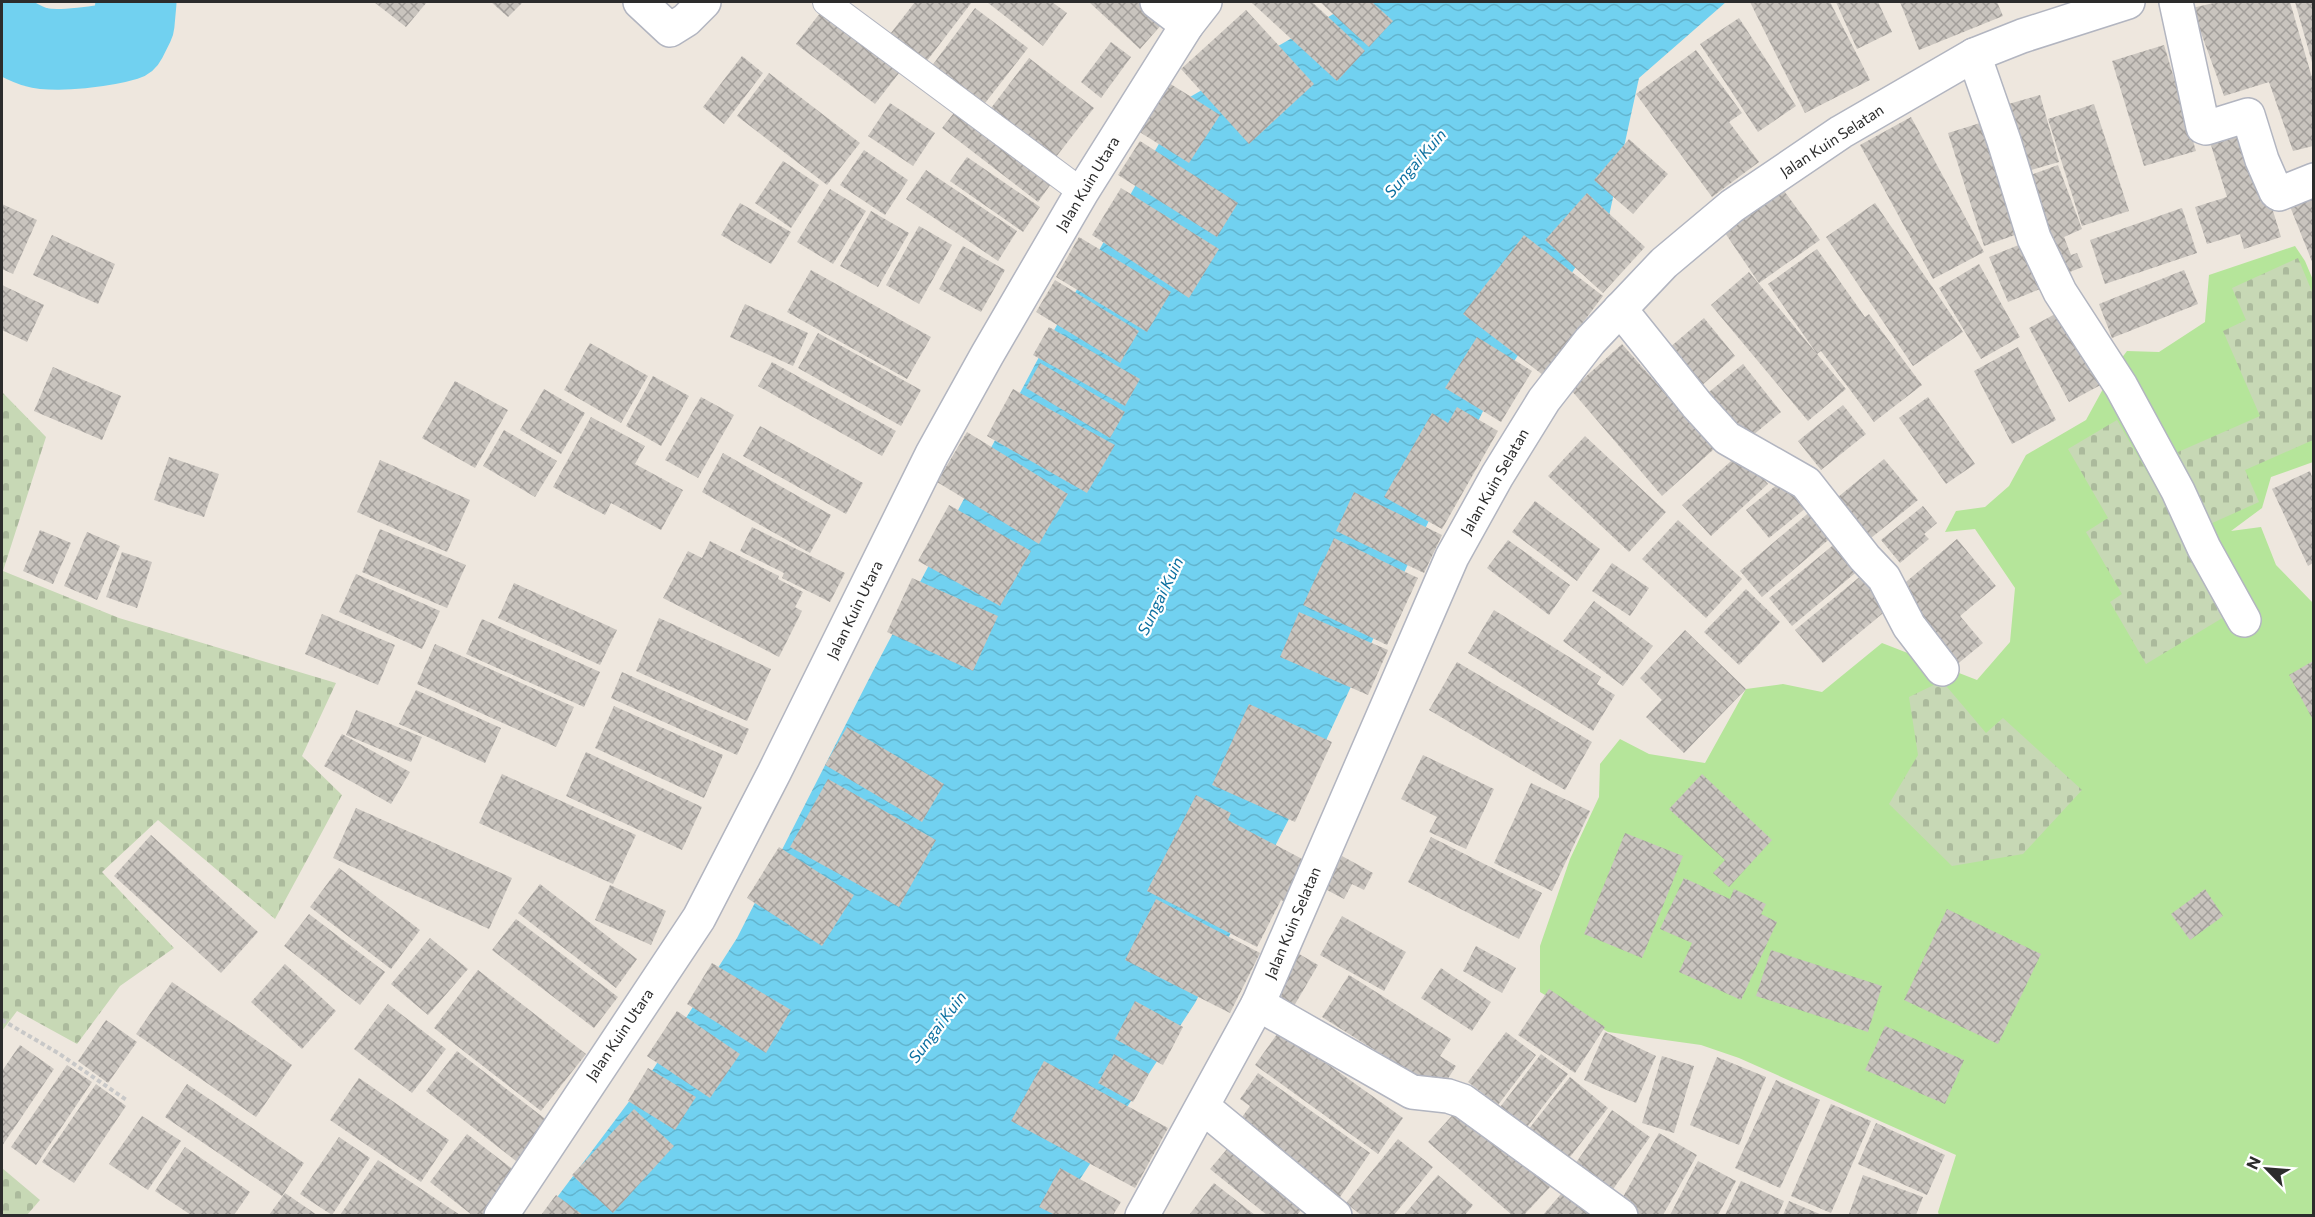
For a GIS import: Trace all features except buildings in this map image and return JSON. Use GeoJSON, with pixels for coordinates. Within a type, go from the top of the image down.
{"type":"FeatureCollection","features":[{"type":"Feature","properties":{"kind":"street"},"geometry":{"type":"LineString","coordinates":[[640,2],[670,30],[686,20],[704,2]]}},
{"type":"Feature","properties":{"kind":"street"},"geometry":{"type":"LineString","coordinates":[[1157,2],[1196,13]]}},
{"type":"Feature","properties":{"kind":"street","name":"Jalan Kuin Selatan"},"geometry":{"type":"LineString","coordinates":[[1142,1215],[1258,1004],[1452,557],[1497,476],[1544,400],[1590,341],[1664,263],[1732,206],[1841,132],[1974,55],[2022,36],[2128,2]]}},
{"type":"Feature","properties":{"kind":"street"},"geometry":{"type":"LineString","coordinates":[[2176,2],[2203,127],[2248,115],[2262,160],[2276,192],[2279,194],[2313,180]]}},
{"type":"Feature","properties":{"kind":"street","name":"Jalan Kuin Utara"},"geometry":{"type":"LineString","coordinates":[[501,1215],[699,918],[779,763],[932,454],[1082,192],[1196,13]]}},
{"type":"Feature","properties":{"kind":"street"},"geometry":{"type":"LineString","coordinates":[[1974,55],[2034,238],[2060,292],[2121,386],[2178,491],[2204,548],[2244,620]]}},
{"type":"Feature","properties":{"kind":"street"},"geometry":{"type":"LineString","coordinates":[[1620,309],[1697,405],[1727,438],[1806,483],[1865,558],[1884,578],[1909,626],[1942,669]]}},
{"type":"Feature","properties":{"kind":"street"},"geometry":{"type":"LineString","coordinates":[[1258,1004],[1412,1092],[1448,1096],[1463,1101],[1621,1215]]}},
{"type":"Feature","properties":{"kind":"street"},"geometry":{"type":"LineString","coordinates":[[1203,1107],[1335,1215]]}},
{"type":"Feature","properties":{"kind":"lane"},"geometry":{"type":"LineString","coordinates":[[826,2],[1082,192]]}},
{"type":"Feature","properties":{"kind":"path"},"geometry":{"type":"LineString","coordinates":[[2,1020],[58,1053],[128,1101]]}},
{"type":"Feature","properties":{"kind":"green space"},"geometry":{"type":"Polygon","coordinates":[[[2295,246],[2305,261],[2313,280],[2313,462],[2271,477],[2262,508],[2231,531],[2261,527],[2276,565],[2313,603],[2313,1215],[1939,1215],[1956,1155],[1739,1058],[1701,1045],[1608,1032],[1540,992],[1540,946],[1570,859],[1599,797],[1600,764],[1620,739],[1649,754],[1705,763],[1746,689],[1783,684],[1822,692],[1882,643],[1977,680],[2010,642],[2015,588],[1975,529],[1945,532],[1956,511],[1985,507],[2009,486],[2026,455],[2086,420],[2115,367],[2127,351],[2159,352],[2205,322],[2209,275],[2295,246]]]}},
{"type":"Feature","properties":{"kind":"green space"},"geometry":{"type":"Polygon","coordinates":[[[2298,258],[2313,294],[2313,440],[2245,470],[2259,502],[2210,524],[2178,452],[2260,416],[2223,331],[2246,320],[2232,288],[2298,258]]]}},
{"type":"Feature","properties":{"kind":"green space"},"geometry":{"type":"Polygon","coordinates":[[[2,392],[46,437],[3,571],[119,618],[336,683],[302,756],[342,795],[275,919],[158,820],[102,872],[174,948],[120,986],[77,1044],[17,1011],[2,1031],[2,392]]]}},
{"type":"Feature","properties":{"kind":"green space"},"geometry":{"type":"Polygon","coordinates":[[[2117,420],[2229,614],[2146,664],[2110,602],[2122,594],[2086,532],[2108,518],[2068,449],[2117,420]]]}},
{"type":"Feature","properties":{"kind":"green space"},"geometry":{"type":"Polygon","coordinates":[[[1942,681],[1986,733],[2003,718],[2082,790],[2023,854],[1952,866],[1889,804],[1918,755],[1909,697],[1942,681]]]}},
{"type":"Feature","properties":{"kind":"green space"},"geometry":{"type":"Polygon","coordinates":[[[2,1168],[40,1200],[27,1215],[2,1215],[2,1168]]]}},
{"type":"Feature","properties":{"kind":"water","name":"Sungai Kuin"},"geometry":{"type":"Polygon","coordinates":[[[1354,2],[1726,2],[1639,78],[1609,216],[1488,401],[1416,547],[1294,809],[1195,1003],[1069,1196],[1054,1215],[543,1216],[652,1071],[737,938],[873,671],[1039,357],[1183,101],[1354,2]]]}},
{"type":"Feature","properties":{"kind":"waterway"},"geometry":{"type":"LineString","coordinates":[[2,31],[27,44],[45,49],[81,48],[117,42],[126,40],[134,24],[136,2]]}}]}
